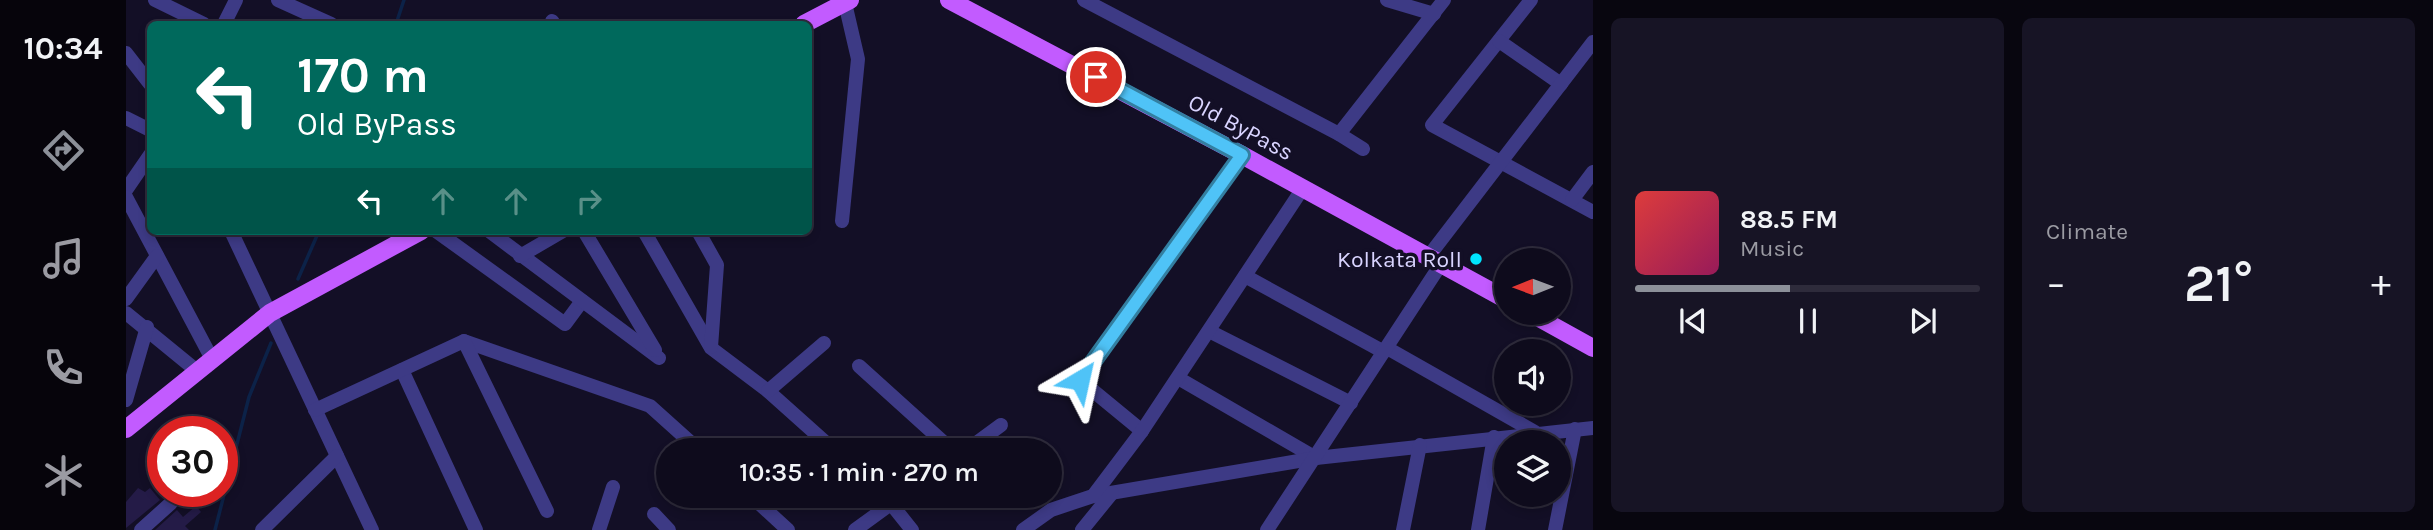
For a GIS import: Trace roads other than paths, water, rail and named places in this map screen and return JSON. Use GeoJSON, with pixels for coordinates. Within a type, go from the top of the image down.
{"type":"FeatureCollection","features":[{"type":"Feature","properties":{"kind":"main road","name":"Old ByPass"},"geometry":{"type":"LineString","coordinates":[[949,0],[1242,155],[1494,293]]}},
{"type":"Feature","properties":{"kind":"main road"},"geometry":{"type":"LineString","coordinates":[[810,21],[847,1]]}},
{"type":"Feature","properties":{"kind":"main road"},"geometry":{"type":"LineString","coordinates":[[126,429],[270,313],[414,235]]}},
{"type":"Feature","properties":{"kind":"main road"},"geometry":{"type":"LineString","coordinates":[[1553,326],[1593,348]]}},
{"type":"Feature","properties":{"kind":"street"},"geometry":{"type":"LineString","coordinates":[[155,0],[198,21]]}},
{"type":"Feature","properties":{"kind":"street"},"geometry":{"type":"LineString","coordinates":[[226,21],[236,0]]}},
{"type":"Feature","properties":{"kind":"street"},"geometry":{"type":"LineString","coordinates":[[278,0],[324,21]]}},
{"type":"Feature","properties":{"kind":"street"},"geometry":{"type":"LineString","coordinates":[[1084,0],[1363,149]]}},
{"type":"Feature","properties":{"kind":"street"},"geometry":{"type":"LineString","coordinates":[[1387,0],[1434,14]]}},
{"type":"Feature","properties":{"kind":"street"},"geometry":{"type":"LineString","coordinates":[[1339,134],[1444,0]]}},
{"type":"Feature","properties":{"kind":"street"},"geometry":{"type":"LineString","coordinates":[[1531,0],[1432,125],[1593,212]]}},
{"type":"Feature","properties":{"kind":"street"},"geometry":{"type":"LineString","coordinates":[[842,221],[858,59],[847,1]]}},
{"type":"Feature","properties":{"kind":"street"},"geometry":{"type":"LineString","coordinates":[[1499,41],[1561,84]]}},
{"type":"Feature","properties":{"kind":"street"},"geometry":{"type":"LineString","coordinates":[[1268,530],[1385,350],[1434,260],[1501,162],[1593,42]]}},
{"type":"Feature","properties":{"kind":"street"},"geometry":{"type":"LineString","coordinates":[[126,53],[147,80]]}},
{"type":"Feature","properties":{"kind":"street"},"geometry":{"type":"LineString","coordinates":[[126,118],[147,128]]}},
{"type":"Feature","properties":{"kind":"street"},"geometry":{"type":"LineString","coordinates":[[1142,431],[1080,380],[1242,155]]}},
{"type":"Feature","properties":{"kind":"street"},"geometry":{"type":"LineString","coordinates":[[147,160],[127,190],[147,234]]}},
{"type":"Feature","properties":{"kind":"street"},"geometry":{"type":"LineString","coordinates":[[1572,200],[1593,172]]}},
{"type":"Feature","properties":{"kind":"street"},"geometry":{"type":"LineString","coordinates":[[1093,496],[1142,431],[1303,188]]}},
{"type":"Feature","properties":{"kind":"street"},"geometry":{"type":"LineString","coordinates":[[147,235],[212,359]]}},
{"type":"Feature","properties":{"kind":"street"},"geometry":{"type":"LineString","coordinates":[[233,235],[372,530]]}},
{"type":"Feature","properties":{"kind":"street"},"geometry":{"type":"LineString","coordinates":[[442,235],[565,324],[582,301]]}},
{"type":"Feature","properties":{"kind":"street"},"geometry":{"type":"LineString","coordinates":[[494,235],[659,358],[586,235]]}},
{"type":"Feature","properties":{"kind":"street"},"geometry":{"type":"LineString","coordinates":[[520,256],[557,235]]}},
{"type":"Feature","properties":{"kind":"street"},"geometry":{"type":"LineString","coordinates":[[646,235],[710,348],[768,391],[821,438]]}},
{"type":"Feature","properties":{"kind":"street"},"geometry":{"type":"LineString","coordinates":[[703,235],[717,265],[710,348]]}},
{"type":"Feature","properties":{"kind":"street"},"geometry":{"type":"LineString","coordinates":[[126,299],[157,256]]}},
{"type":"Feature","properties":{"kind":"street"},"geometry":{"type":"LineString","coordinates":[[1245,276],[1531,430]]}},
{"type":"Feature","properties":{"kind":"street"},"geometry":{"type":"LineString","coordinates":[[126,313],[147,327],[197,371]]}},
{"type":"Feature","properties":{"kind":"street"},"geometry":{"type":"LineString","coordinates":[[126,400],[147,327]]}},
{"type":"Feature","properties":{"kind":"street"},"geometry":{"type":"LineString","coordinates":[[1209,331],[1351,403]]}},
{"type":"Feature","properties":{"kind":"street"},"geometry":{"type":"LineString","coordinates":[[315,410],[464,341],[650,406],[686,438]]}},
{"type":"Feature","properties":{"kind":"street"},"geometry":{"type":"LineString","coordinates":[[464,341],[547,511]]}},
{"type":"Feature","properties":{"kind":"street"},"geometry":{"type":"LineString","coordinates":[[768,391],[824,343]]}},
{"type":"Feature","properties":{"kind":"street"},"geometry":{"type":"LineString","coordinates":[[859,366],[939,438]]}},
{"type":"Feature","properties":{"kind":"street"},"geometry":{"type":"LineString","coordinates":[[402,370],[476,530]]}},
{"type":"Feature","properties":{"kind":"street"},"geometry":{"type":"LineString","coordinates":[[1178,378],[1316,458]]}},
{"type":"Feature","properties":{"kind":"street"},"geometry":{"type":"LineString","coordinates":[[126,406],[147,412]]}},
{"type":"Feature","properties":{"kind":"street"},"geometry":{"type":"LineString","coordinates":[[983,438],[1001,425]]}},
{"type":"Feature","properties":{"kind":"street"},"geometry":{"type":"LineString","coordinates":[[1562,430],[1593,428]]}},
{"type":"Feature","properties":{"kind":"street"},"geometry":{"type":"LineString","coordinates":[[1555,530],[1575,429]]}},
{"type":"Feature","properties":{"kind":"street"},"geometry":{"type":"LineString","coordinates":[[1023,530],[1051,510],[1093,496],[1316,458],[1494,436],[1478,530]]}},
{"type":"Feature","properties":{"kind":"street"},"geometry":{"type":"LineString","coordinates":[[1403,530],[1420,445]]}},
{"type":"Feature","properties":{"kind":"street"},"geometry":{"type":"LineString","coordinates":[[264,530],[337,456]]}},
{"type":"Feature","properties":{"kind":"street"},"geometry":{"type":"LineString","coordinates":[[599,530],[613,487]]}},
{"type":"Feature","properties":{"kind":"street"},"geometry":{"type":"LineString","coordinates":[[1082,530],[1112,493]]}},
{"type":"Feature","properties":{"kind":"street"},"geometry":{"type":"LineString","coordinates":[[141,530],[167,507]]}},
{"type":"Feature","properties":{"kind":"street"},"geometry":{"type":"LineString","coordinates":[[764,508],[788,530]]}},
{"type":"Feature","properties":{"kind":"street"},"geometry":{"type":"LineString","coordinates":[[855,530],[881,508]]}},
{"type":"Feature","properties":{"kind":"street"},"geometry":{"type":"LineString","coordinates":[[899,508],[912,530]]}},
{"type":"Feature","properties":{"kind":"street"},"geometry":{"type":"LineString","coordinates":[[654,514],[670,530]]}},
{"type":"Feature","properties":{"kind":"waterway"},"geometry":{"type":"LineString","coordinates":[[397,21],[404,0]]}},
{"type":"Feature","properties":{"kind":"waterway"},"geometry":{"type":"LineString","coordinates":[[298,279],[317,235]]}},
{"type":"Feature","properties":{"kind":"waterway"},"geometry":{"type":"LineString","coordinates":[[215,530],[249,397],[271,343]]}},
{"type":"Feature","properties":{"kind":"place","name":"Kolkata Roll"},"geometry":{"type":"Point","coordinates":[1476,259]}}]}
